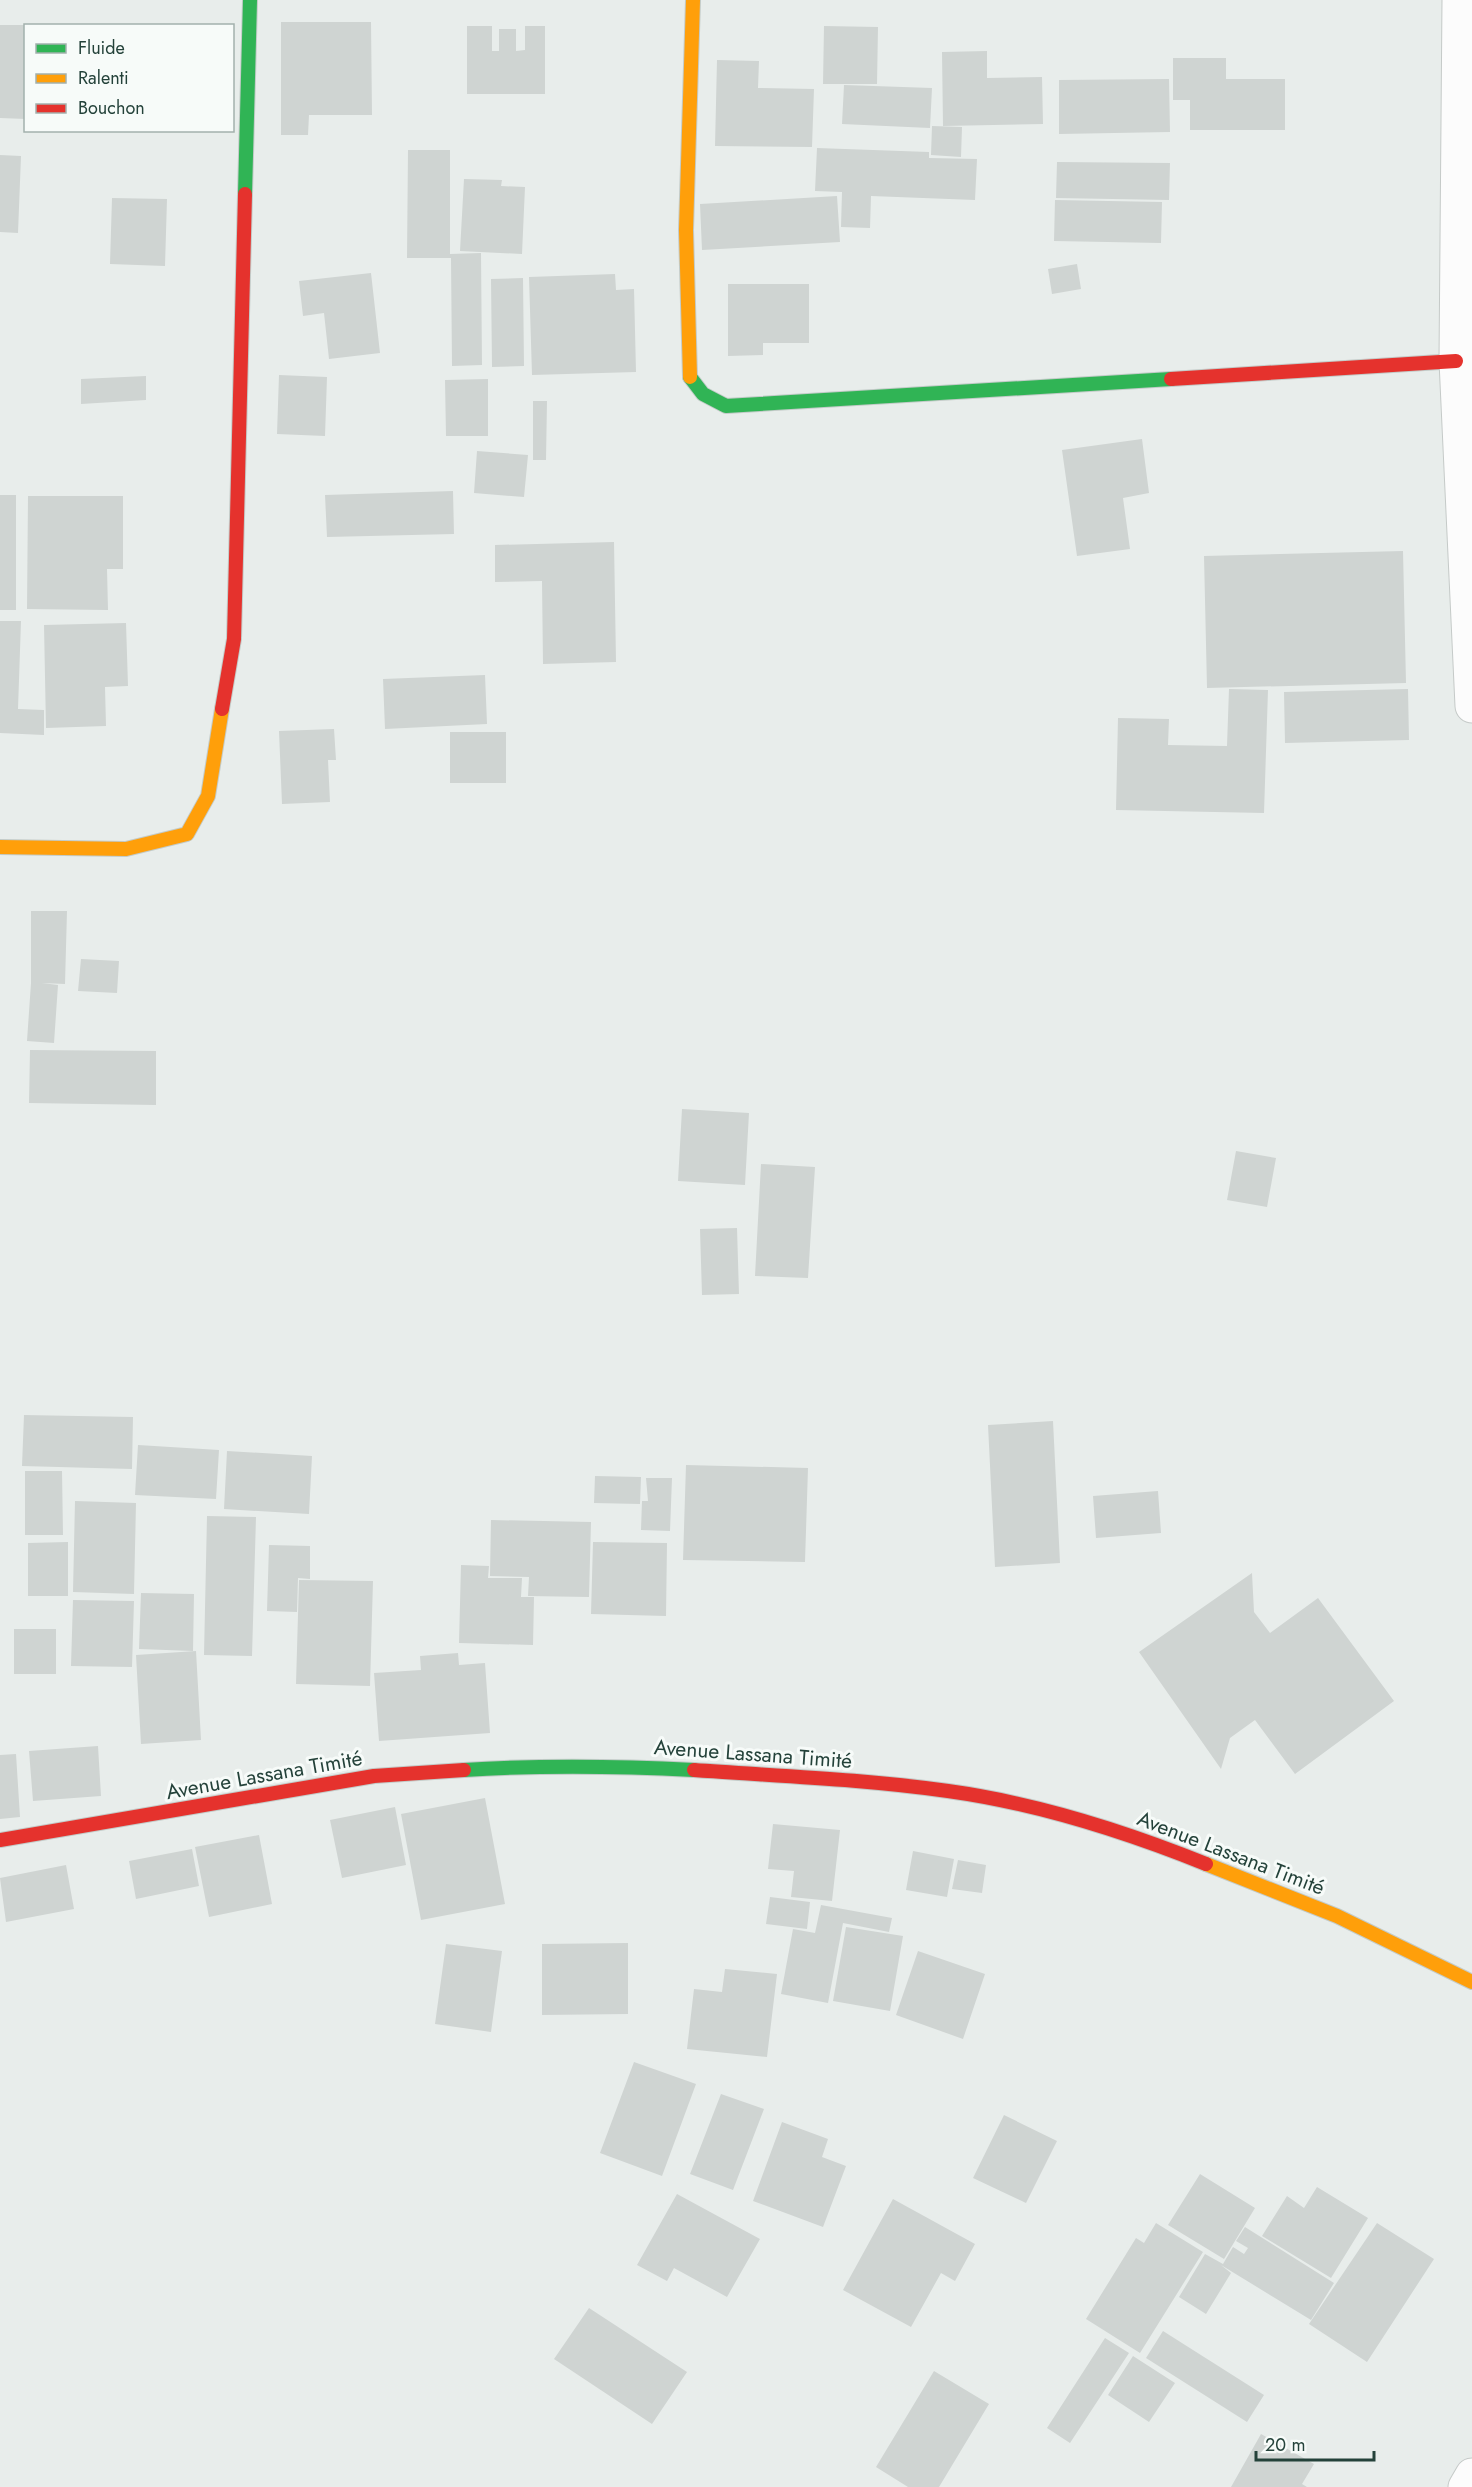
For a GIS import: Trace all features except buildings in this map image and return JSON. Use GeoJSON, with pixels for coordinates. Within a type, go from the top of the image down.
{"type":"FeatureCollection","features":[{"type":"Feature","properties":{"kind":"street"},"geometry":{"type":"LineString","coordinates":[[0,848],[126,849],[187,834],[208,796],[234,639],[250,0]]}},
{"type":"Feature","properties":{"kind":"street"},"geometry":{"type":"LineString","coordinates":[[693,0],[687,174],[688,375],[703,394],[726,406],[1456,361]]}},
{"type":"Feature","properties":{"kind":"street"},"geometry":{"type":"LineString","coordinates":[[1459,0],[1456,361],[1472,706]]}},
{"type":"Feature","properties":{"kind":"street","name":"Avenue Lassana Timité"},"geometry":{"type":"LineString","coordinates":[[0,1840],[65,1831],[374,1776],[512,1767],[639,1767],[892,1785],[949,1791],[1033,1809],[1151,1842],[1337,1916],[1472,1982]]}},
{"type":"Feature","properties":{"kind":"street"},"geometry":{"type":"LineString","coordinates":[[1465,2487],[1472,2475]]}},
{"type":"Feature","properties":{"kind":"traffic: fast"},"geometry":{"type":"LineString","coordinates":[[245,194],[250,0]]}},
{"type":"Feature","properties":{"kind":"traffic: fast"},"geometry":{"type":"LineString","coordinates":[[690,377],[703,394],[726,406],[1171,379]]}},
{"type":"Feature","properties":{"kind":"traffic: fast"},"geometry":{"type":"LineString","coordinates":[[464,1770],[522,1767],[694,1770]]}},
{"type":"Feature","properties":{"kind":"traffic: slow"},"geometry":{"type":"LineString","coordinates":[[690,377],[686,230],[693,0]]}},
{"type":"Feature","properties":{"kind":"traffic: slow"},"geometry":{"type":"LineString","coordinates":[[0,847],[126,849],[187,834],[208,796],[222,709]]}},
{"type":"Feature","properties":{"kind":"traffic: slow"},"geometry":{"type":"LineString","coordinates":[[1206,1864],[1337,1916],[1472,1982]]}},
{"type":"Feature","properties":{"kind":"traffic: jam"},"geometry":{"type":"LineString","coordinates":[[222,709],[234,639],[245,194]]}},
{"type":"Feature","properties":{"kind":"traffic: jam"},"geometry":{"type":"LineString","coordinates":[[1171,379],[1456,361]]}},
{"type":"Feature","properties":{"kind":"traffic: jam"},"geometry":{"type":"LineString","coordinates":[[0,1840],[374,1776],[464,1770]]}},
{"type":"Feature","properties":{"kind":"traffic: jam"},"geometry":{"type":"LineString","coordinates":[[694,1770],[821,1778],[981,1796],[1079,1820],[1143,1840],[1206,1864]]}}]}
